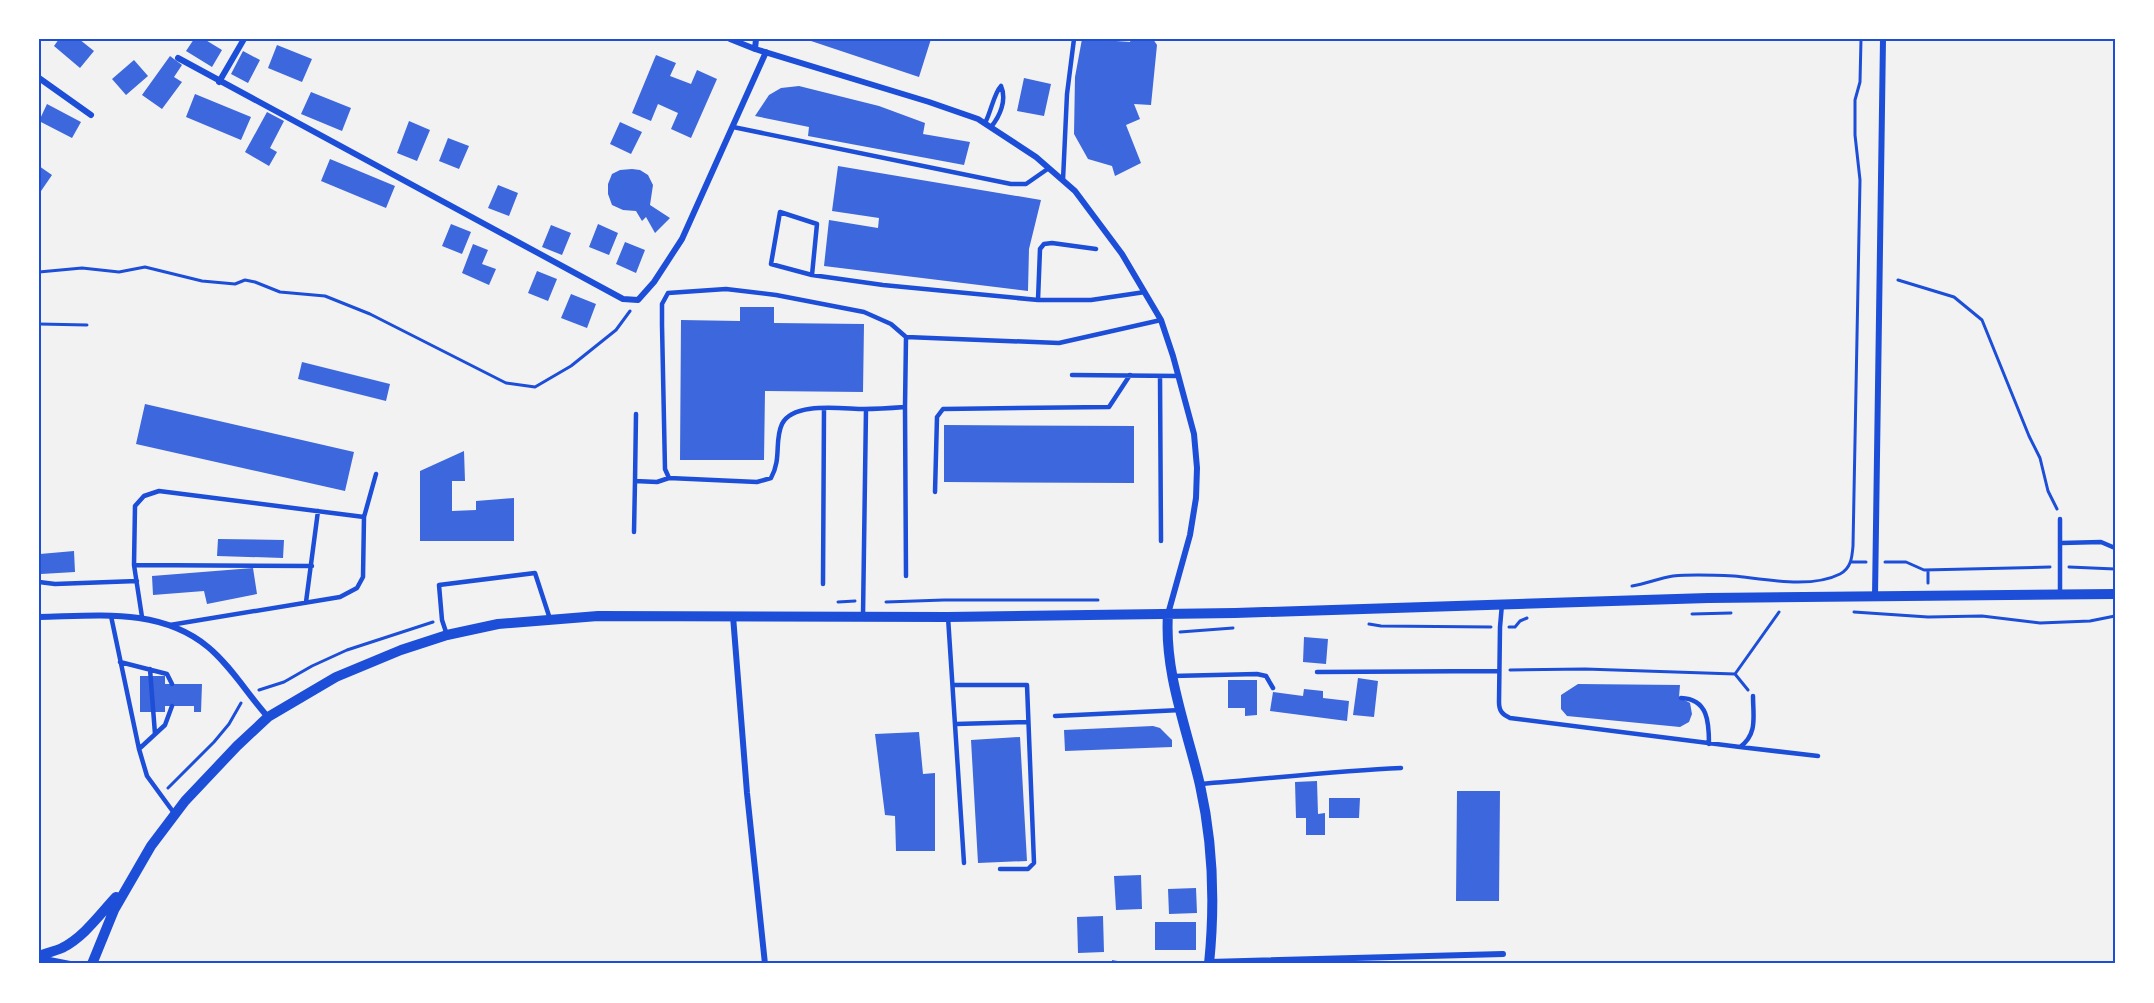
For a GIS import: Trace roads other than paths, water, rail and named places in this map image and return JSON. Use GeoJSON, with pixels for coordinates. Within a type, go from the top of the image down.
{"type":"FeatureCollection","features":[{"type":"Feature","properties":{"kind":"street"},"geometry":{"type":"LineString","coordinates":[[219,82],[244,39]]}},
{"type":"Feature","properties":{"kind":"street"},"geometry":{"type":"LineString","coordinates":[[730,39],[755,49],[978,118],[1049,168],[1075,191],[1122,254],[1161,320],[1194,434],[1197,468],[1196,498],[1190,535],[1168,614],[1167,638],[1172,676],[1207,819],[1210,855],[1209,963],[1503,954]]}},
{"type":"Feature","properties":{"kind":"street"},"geometry":{"type":"LineString","coordinates":[[755,49],[756,39]]}},
{"type":"Feature","properties":{"kind":"street"},"geometry":{"type":"LineString","coordinates":[[1875,596],[1883,39]]}},
{"type":"Feature","properties":{"kind":"street"},"geometry":{"type":"LineString","coordinates":[[178,58],[623,299],[638,300],[654,282],[682,239],[766,52]]}},
{"type":"Feature","properties":{"kind":"street"},"geometry":{"type":"LineString","coordinates":[[39,78],[91,115]]}},
{"type":"Feature","properties":{"kind":"street"},"geometry":{"type":"LineString","coordinates":[[92,964],[102,934],[126,886],[174,813],[230,753],[268,717],[336,677],[401,650],[447,635],[498,624],[598,616],[948,617],[1168,614],[1875,596],[2115,594]]}},
{"type":"Feature","properties":{"kind":"street"},"geometry":{"type":"LineString","coordinates":[[39,616],[142,618],[170,625],[208,647],[268,717]]}},
{"type":"Feature","properties":{"kind":"street"},"geometry":{"type":"LineString","coordinates":[[733,616],[747,793],[765,964]]}},
{"type":"Feature","properties":{"kind":"street"},"geometry":{"type":"LineString","coordinates":[[39,957],[63,947],[86,929],[126,886]]}},
{"type":"Feature","properties":{"kind":"street"},"geometry":{"type":"LineString","coordinates":[[39,957],[70,964]]}},
{"type":"Feature","properties":{"kind":"lane"},"geometry":{"type":"LineString","coordinates":[[1063,180],[1067,94],[1074,39]]}},
{"type":"Feature","properties":{"kind":"lane"},"geometry":{"type":"LineString","coordinates":[[1002,86],[1004,93],[1000,115],[988,125],[997,91],[1002,86]]}},
{"type":"Feature","properties":{"kind":"lane"},"geometry":{"type":"LineString","coordinates":[[733,127],[1011,184],[1026,184],[1049,168]]}},
{"type":"Feature","properties":{"kind":"lane"},"geometry":{"type":"LineString","coordinates":[[812,275],[817,224],[780,212],[771,264],[812,275],[883,285],[1038,300],[1091,300],[1145,292]]}},
{"type":"Feature","properties":{"kind":"lane"},"geometry":{"type":"LineString","coordinates":[[1038,300],[1040,249],[1044,244],[1096,249]]}},
{"type":"Feature","properties":{"kind":"lane"},"geometry":{"type":"LineString","coordinates":[[669,478],[665,469],[662,325],[663,304],[668,293],[726,289],[776,295],[864,312],[891,324],[906,337],[1059,343],[1161,320]]}},
{"type":"Feature","properties":{"kind":"lane"},"geometry":{"type":"LineString","coordinates":[[906,337],[906,576]]}},
{"type":"Feature","properties":{"kind":"lane"},"geometry":{"type":"LineString","coordinates":[[1072,375],[1179,376]]}},
{"type":"Feature","properties":{"kind":"lane"},"geometry":{"type":"LineString","coordinates":[[935,492],[937,417],[943,409],[1109,407],[1130,375]]}},
{"type":"Feature","properties":{"kind":"lane"},"geometry":{"type":"LineString","coordinates":[[1160,375],[1161,541]]}},
{"type":"Feature","properties":{"kind":"lane"},"geometry":{"type":"LineString","coordinates":[[635,481],[657,482],[669,478],[757,482],[771,478],[777,467],[782,424],[789,415],[798,411],[824,408],[905,407]]}},
{"type":"Feature","properties":{"kind":"lane"},"geometry":{"type":"LineString","coordinates":[[823,584],[824,408]]}},
{"type":"Feature","properties":{"kind":"lane"},"geometry":{"type":"LineString","coordinates":[[863,616],[866,409]]}},
{"type":"Feature","properties":{"kind":"lane"},"geometry":{"type":"LineString","coordinates":[[634,532],[636,414]]}},
{"type":"Feature","properties":{"kind":"lane"},"geometry":{"type":"LineString","coordinates":[[170,625],[340,597],[357,588],[363,577],[364,517],[376,474]]}},
{"type":"Feature","properties":{"kind":"lane"},"geometry":{"type":"LineString","coordinates":[[142,618],[134,565],[135,506],[144,496],[159,491],[364,517]]}},
{"type":"Feature","properties":{"kind":"lane"},"geometry":{"type":"LineString","coordinates":[[306,602],[318,511]]}},
{"type":"Feature","properties":{"kind":"lane"},"geometry":{"type":"LineString","coordinates":[[2060,519],[2060,595]]}},
{"type":"Feature","properties":{"kind":"lane"},"geometry":{"type":"LineString","coordinates":[[2061,543],[2101,542],[2115,548]]}},
{"type":"Feature","properties":{"kind":"lane"},"geometry":{"type":"LineString","coordinates":[[134,565],[312,566]]}},
{"type":"Feature","properties":{"kind":"lane"},"geometry":{"type":"LineString","coordinates":[[447,635],[442,620],[439,585],[535,573],[550,619]]}},
{"type":"Feature","properties":{"kind":"lane"},"geometry":{"type":"LineString","coordinates":[[39,582],[55,584],[136,581]]}},
{"type":"Feature","properties":{"kind":"lane"},"geometry":{"type":"LineString","coordinates":[[1502,604],[1499,709],[1510,718],[1818,756]]}},
{"type":"Feature","properties":{"kind":"lane"},"geometry":{"type":"LineString","coordinates":[[111,616],[139,749],[147,776],[174,813]]}},
{"type":"Feature","properties":{"kind":"lane"},"geometry":{"type":"LineString","coordinates":[[948,617],[964,863]]}},
{"type":"Feature","properties":{"kind":"lane"},"geometry":{"type":"LineString","coordinates":[[120,662],[167,674],[172,684]]}},
{"type":"Feature","properties":{"kind":"lane"},"geometry":{"type":"LineString","coordinates":[[150,669],[155,734]]}},
{"type":"Feature","properties":{"kind":"lane"},"geometry":{"type":"LineString","coordinates":[[1317,672],[1499,671]]}},
{"type":"Feature","properties":{"kind":"lane"},"geometry":{"type":"LineString","coordinates":[[1172,676],[1257,674],[1266,676],[1273,688]]}},
{"type":"Feature","properties":{"kind":"lane"},"geometry":{"type":"LineString","coordinates":[[954,685],[1027,685],[1034,863],[1028,869],[1000,869]]}},
{"type":"Feature","properties":{"kind":"lane"},"geometry":{"type":"LineString","coordinates":[[1740,747],[1749,741],[1752,731],[1753,696]]}},
{"type":"Feature","properties":{"kind":"lane"},"geometry":{"type":"LineString","coordinates":[[1681,698],[1691,698],[1699,703],[1709,726],[1709,744]]}},
{"type":"Feature","properties":{"kind":"lane"},"geometry":{"type":"LineString","coordinates":[[139,749],[165,725],[172,706]]}},
{"type":"Feature","properties":{"kind":"lane"},"geometry":{"type":"LineString","coordinates":[[1055,716],[1180,711]]}},
{"type":"Feature","properties":{"kind":"lane"},"geometry":{"type":"LineString","coordinates":[[956,724],[1028,722]]}},
{"type":"Feature","properties":{"kind":"lane"},"geometry":{"type":"LineString","coordinates":[[1200,784],[1310,776],[1338,771],[1401,768]]}}]}
